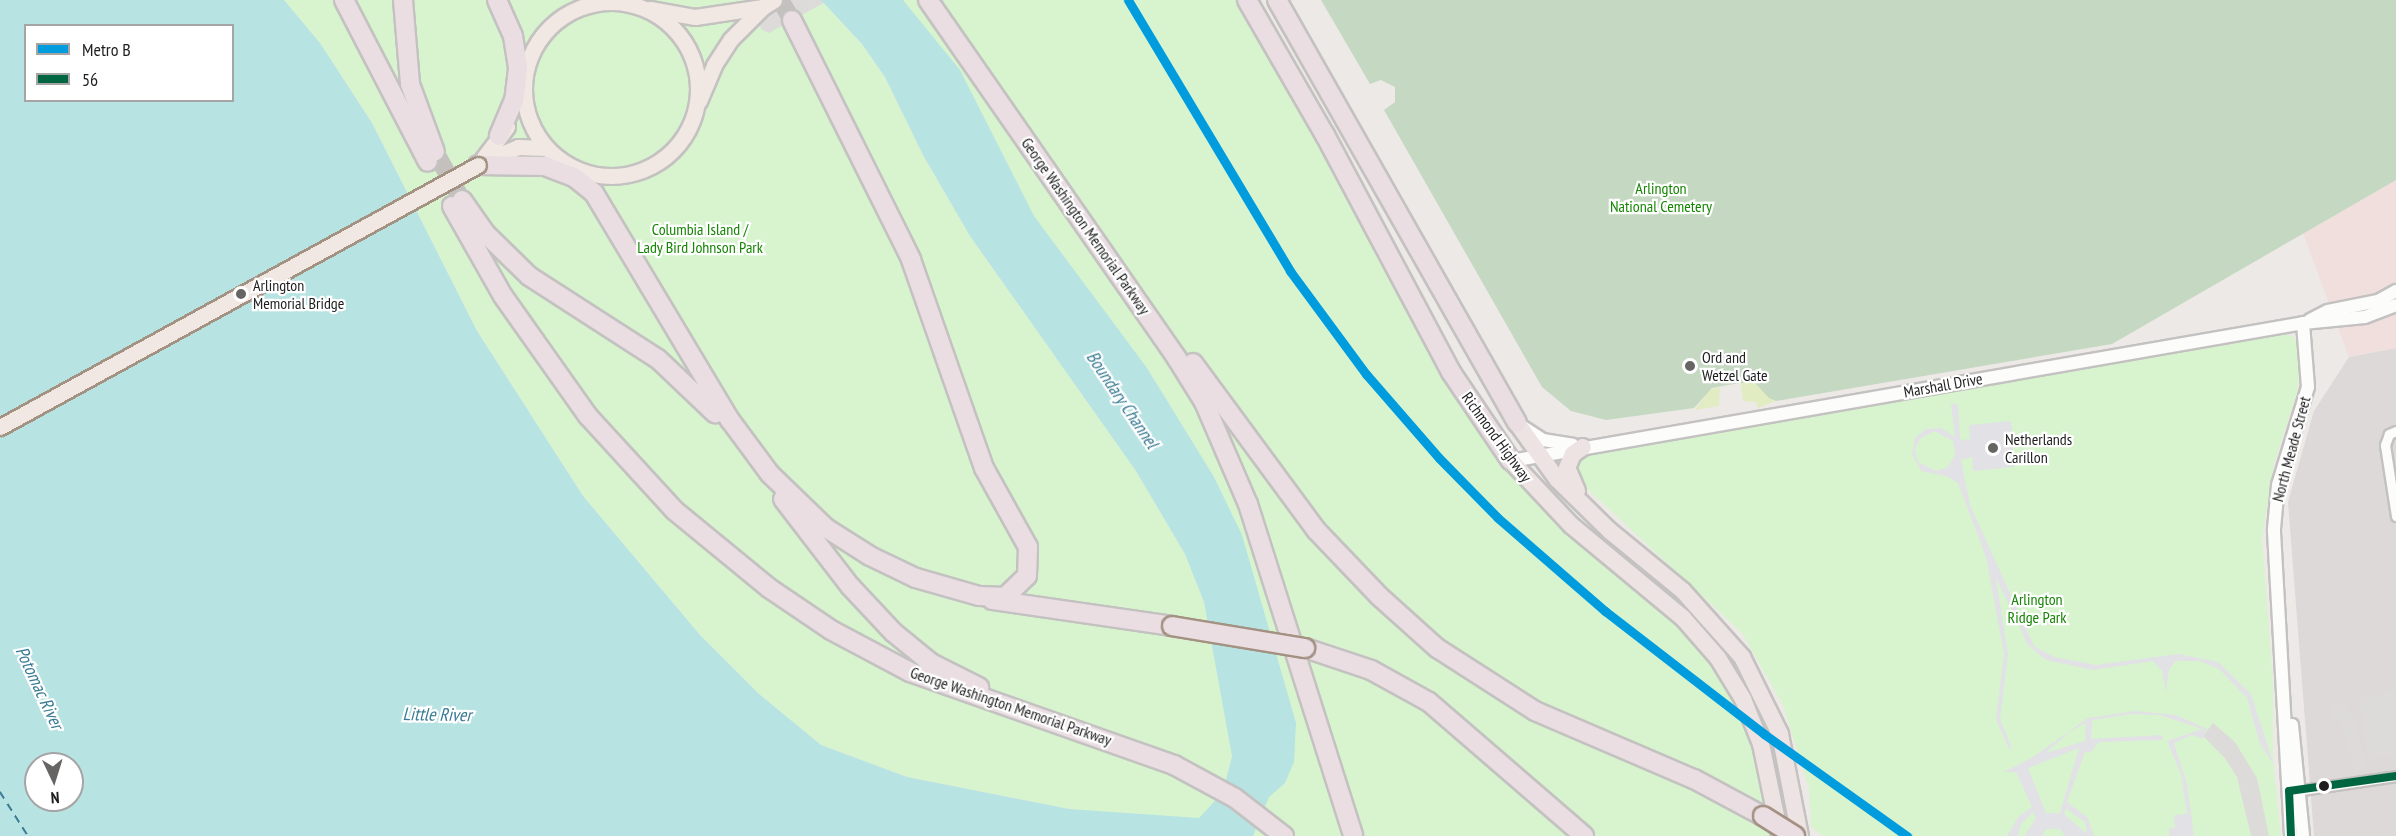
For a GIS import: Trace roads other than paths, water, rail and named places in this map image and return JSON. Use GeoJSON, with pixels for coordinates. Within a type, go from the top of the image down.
{"type":"FeatureCollection","features":[{"type":"Feature","properties":{"kind":"highway"},"geometry":{"type":"LineString","coordinates":[[344,0],[433,159],[411,90],[403,0]]}},
{"type":"Feature","properties":{"kind":"highway"},"geometry":{"type":"LineString","coordinates":[[497,0],[514,19],[531,52]]}},
{"type":"Feature","properties":{"kind":"highway"},"geometry":{"type":"LineString","coordinates":[[497,0],[513,36],[518,61],[514,100],[499,136]]}},
{"type":"Feature","properties":{"kind":"highway","name":"George Washington Memorial Parkway"},"geometry":{"type":"LineString","coordinates":[[928,0],[1138,301],[1204,402],[1239,478],[1353,836]]}},
{"type":"Feature","properties":{"kind":"highway","name":"Richmond Highway"},"geometry":{"type":"LineString","coordinates":[[1247,0],[1325,135],[1451,372],[1511,460],[1571,525],[1683,618],[1718,658],[1743,699],[1761,744],[1780,836]]}},
{"type":"Feature","properties":{"kind":"highway","name":"Richmond Highway"},"geometry":{"type":"LineString","coordinates":[[1277,0],[1517,423],[1538,455],[1592,515],[1683,591],[1742,657],[1780,734],[1800,836]]}},
{"type":"Feature","properties":{"kind":"highway"},"geometry":{"type":"LineString","coordinates":[[792,20],[911,259],[984,468],[1028,547],[1029,568],[1017,589],[998,598],[979,596]]}},
{"type":"Feature","properties":{"kind":"highway"},"geometry":{"type":"LineString","coordinates":[[478,165],[528,163],[566,172],[588,186],[615,223],[703,375],[751,449],[770,474],[812,516],[863,552],[916,578],[979,596],[1040,610],[1172,626],[1305,648],[1371,670],[1429,702],[1584,836]]}},
{"type":"Feature","properties":{"kind":"highway"},"geometry":{"type":"LineString","coordinates":[[578,170],[607,197],[615,223]]}},
{"type":"Feature","properties":{"kind":"highway","name":"George Washington Memorial Parkway"},"geometry":{"type":"LineString","coordinates":[[751,449],[670,368],[529,276],[457,203],[502,296],[577,402],[656,492],[731,559],[808,616],[889,663],[958,691],[1155,757],[1218,787],[1267,821],[1284,836]]}},
{"type":"Feature","properties":{"kind":"highway"},"geometry":{"type":"LineString","coordinates":[[1138,301],[1177,340],[1260,458],[1316,530],[1417,631],[1518,703],[1694,779],[1795,836]]}},
{"type":"Feature","properties":{"kind":"highway"},"geometry":{"type":"LineString","coordinates":[[1583,447],[1572,456],[1567,473],[1592,515]]}},
{"type":"Feature","properties":{"kind":"highway"},"geometry":{"type":"LineString","coordinates":[[770,474],[786,506],[828,559],[878,619],[906,644],[958,677],[1092,735]]}},
{"type":"Feature","properties":{"kind":"main road"},"geometry":{"type":"LineString","coordinates":[[478,165],[518,111],[531,52],[553,22],[585,5],[620,2],[647,9],[695,16],[760,8]]}},
{"type":"Feature","properties":{"kind":"main road"},"geometry":{"type":"LineString","coordinates":[[525,83],[530,117],[546,147],[578,170],[617,174],[654,167],[681,144],[719,57],[760,8]]}},
{"type":"Feature","properties":{"kind":"main road"},"geometry":{"type":"LineString","coordinates":[[647,9],[668,26],[687,52],[696,80],[696,111]]}},
{"type":"Feature","properties":{"kind":"main road"},"geometry":{"type":"LineString","coordinates":[[0,427],[478,165],[518,147],[546,147]]}},
{"type":"Feature","properties":{"kind":"street","name":"Marshall Drive"},"geometry":{"type":"LineString","coordinates":[[2303,324],[2328,311],[2378,302],[2396,291]]}},
{"type":"Feature","properties":{"kind":"street","name":"Marshall Drive"},"geometry":{"type":"LineString","coordinates":[[1511,460],[2303,324],[2365,317],[2396,305]]}},
{"type":"Feature","properties":{"kind":"street","name":"North Meade Street"},"geometry":{"type":"LineString","coordinates":[[2303,324],[2308,387],[2278,485],[2274,529],[2294,791],[2303,836]]}},
{"type":"Feature","properties":{"kind":"street","name":"Marshall Drive"},"geometry":{"type":"LineString","coordinates":[[1517,423],[1543,440],[1583,447]]}},
{"type":"Feature","properties":{"kind":"street"},"geometry":{"type":"LineString","coordinates":[[2396,431],[2386,438],[2396,516]]}},
{"type":"Feature","properties":{"kind":"street"},"geometry":{"type":"LineString","coordinates":[[2294,791],[2396,776]]}},
{"type":"Feature","properties":{"kind":"street","name":"North Meade Street"},"geometry":{"type":"LineString","coordinates":[[2291,836],[2294,791]]}},
{"type":"Feature","properties":{"kind":"water"},"geometry":{"type":"Polygon","coordinates":[[[0,0],[284,0],[320,43],[372,123],[477,331],[583,496],[700,635],[759,694],[821,745],[907,777],[1069,809],[1199,818],[1223,792],[1232,756],[1204,602],[1185,554],[1136,471],[970,236],[923,155],[885,77],[862,44],[821,0],[903,0],[960,70],[1034,216],[1147,368],[1214,477],[1242,535],[1296,723],[1294,762],[1285,783],[1269,797],[1253,836],[0,836],[0,0]]]}},
{"type":"Feature","properties":{"kind":"tunnel"},"geometry":{"type":"LineString","coordinates":[[780,0],[792,20]]}},
{"type":"Feature","properties":{"kind":"tunnel"},"geometry":{"type":"LineString","coordinates":[[438,157],[462,200]]}},
{"type":"Feature","properties":{"kind":"metro line","name":"B"},"geometry":{"type":"LineString","coordinates":[[1128,0],[1290,271],[1366,374],[1439,458],[1498,518],[1605,611],[1764,734],[1907,836]]}},
{"type":"Feature","properties":{"kind":"place","name":"Arlington Memorial Bridge"},"geometry":{"type":"Point","coordinates":[241,294]}},
{"type":"Feature","properties":{"kind":"place","name":"Ord and Wetzel Gate"},"geometry":{"type":"Point","coordinates":[1690,366]}},
{"type":"Feature","properties":{"kind":"place","name":"Netherlands Carillon"},"geometry":{"type":"Point","coordinates":[1993,448]}},
{"type":"Feature","properties":{"kind":"park label","name":"Arlington National Cemetery"},"geometry":{"type":"Point","coordinates":[1661,197]}},
{"type":"Feature","properties":{"kind":"park label","name":"Columbia Island / Lady Bird Johnson Park"},"geometry":{"type":"Point","coordinates":[700,238]}},
{"type":"Feature","properties":{"kind":"park label","name":"Arlington Ridge Park"},"geometry":{"type":"Point","coordinates":[2037,608]}},
{"type":"Feature","properties":{"kind":"water label","name":"Boundary Channel"},"geometry":{"type":"Point","coordinates":[1122,400]}},
{"type":"Feature","properties":{"kind":"water label","name":"Potomac River"},"geometry":{"type":"Point","coordinates":[39,688]}},
{"type":"Feature","properties":{"kind":"water label","name":"Little River"},"geometry":{"type":"Point","coordinates":[437,715]}}]}
